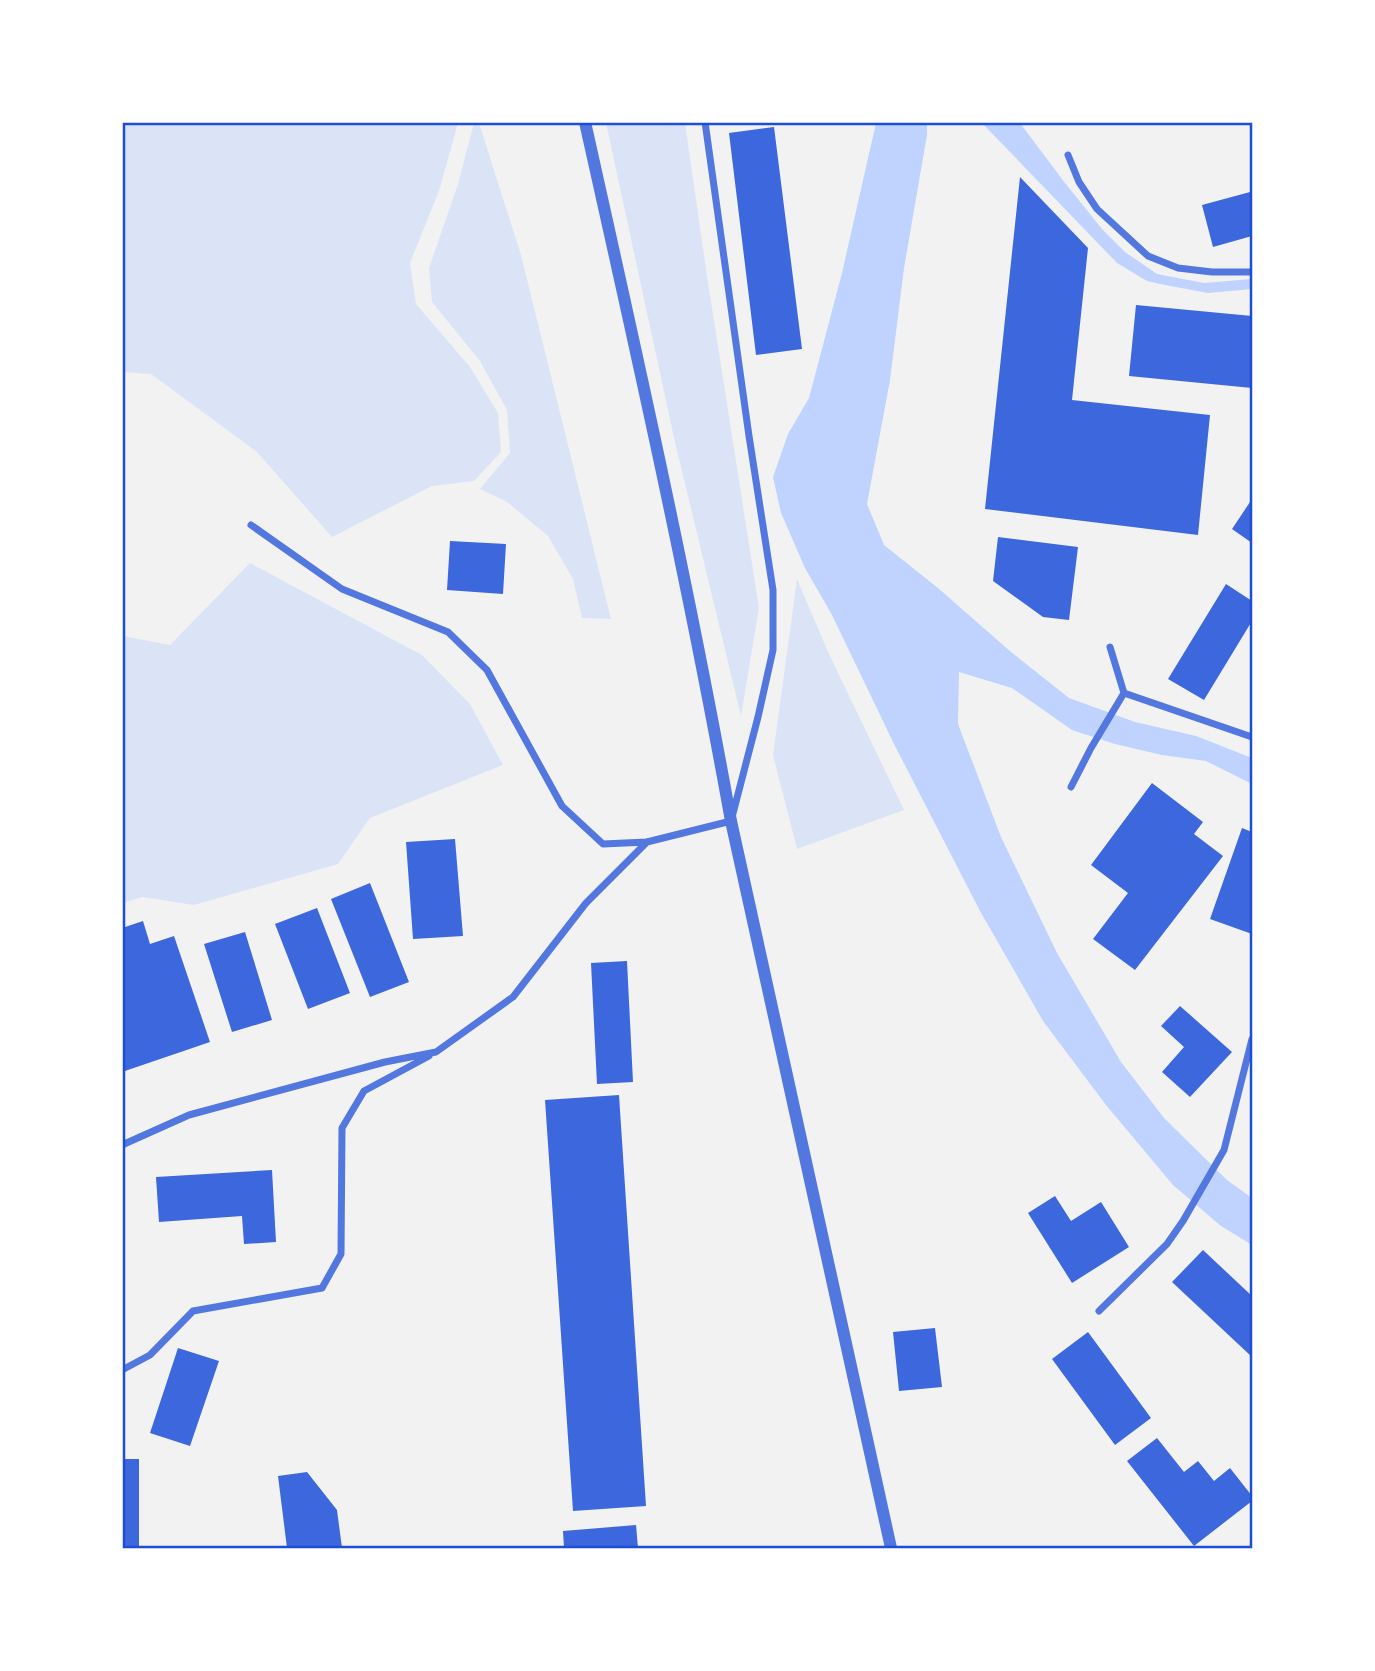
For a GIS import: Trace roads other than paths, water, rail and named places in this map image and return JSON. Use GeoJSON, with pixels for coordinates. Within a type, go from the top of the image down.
{"type":"FeatureCollection","features":[{"type":"Feature","properties":{"kind":"street"},"geometry":{"type":"LineString","coordinates":[[585,122],[711,706],[732,821],[891,1549]]}},
{"type":"Feature","properties":{"kind":"street"},"geometry":{"type":"LineString","coordinates":[[705,122],[749,436],[774,590],[773,650],[732,821]]}},
{"type":"Feature","properties":{"kind":"street"},"geometry":{"type":"LineString","coordinates":[[1068,155],[1079,181],[1097,209],[1148,256],[1178,268],[1212,272],[1252,272]]}},
{"type":"Feature","properties":{"kind":"street"},"geometry":{"type":"LineString","coordinates":[[251,525],[342,589],[448,632],[487,670],[562,806],[603,844],[647,842],[732,821]]}},
{"type":"Feature","properties":{"kind":"street"},"geometry":{"type":"LineString","coordinates":[[1071,787],[1124,693],[1110,647]]}},
{"type":"Feature","properties":{"kind":"street"},"geometry":{"type":"LineString","coordinates":[[1124,693],[1252,737]]}},
{"type":"Feature","properties":{"kind":"street"},"geometry":{"type":"LineString","coordinates":[[122,1370],[149,1355],[193,1311],[322,1288],[341,1254],[342,1128],[364,1091],[436,1052],[513,996],[586,903],[647,842]]}},
{"type":"Feature","properties":{"kind":"street"},"geometry":{"type":"LineString","coordinates":[[1099,1311],[1167,1244],[1224,1150],[1252,1039]]}},
{"type":"Feature","properties":{"kind":"street"},"geometry":{"type":"LineString","coordinates":[[122,1144],[189,1115],[385,1062],[436,1052]]}},
{"type":"Feature","properties":{"kind":"water"},"geometry":{"type":"Polygon","coordinates":[[[876,123],[927,123],[904,268],[890,380],[867,504],[884,545],[1069,698],[1135,722],[1196,736],[1252,758],[1252,784],[1206,761],[1162,755],[1072,730],[1012,688],[959,672],[958,724],[1001,837],[1057,953],[1121,1062],[1164,1118],[1227,1180],[1252,1198],[1252,1245],[1221,1226],[1173,1185],[1106,1105],[1043,1021],[980,911],[894,744],[832,615],[805,568],[781,513],[773,477],[788,434],[809,398],[842,273],[876,123]]]}},
{"type":"Feature","properties":{"kind":"water"},"geometry":{"type":"Polygon","coordinates":[[[982,123],[1020,123],[1102,229],[1125,252],[1157,274],[1204,283],[1252,279],[1252,289],[1208,293],[1160,284],[1147,281],[1117,263],[982,123]]]}}]}
